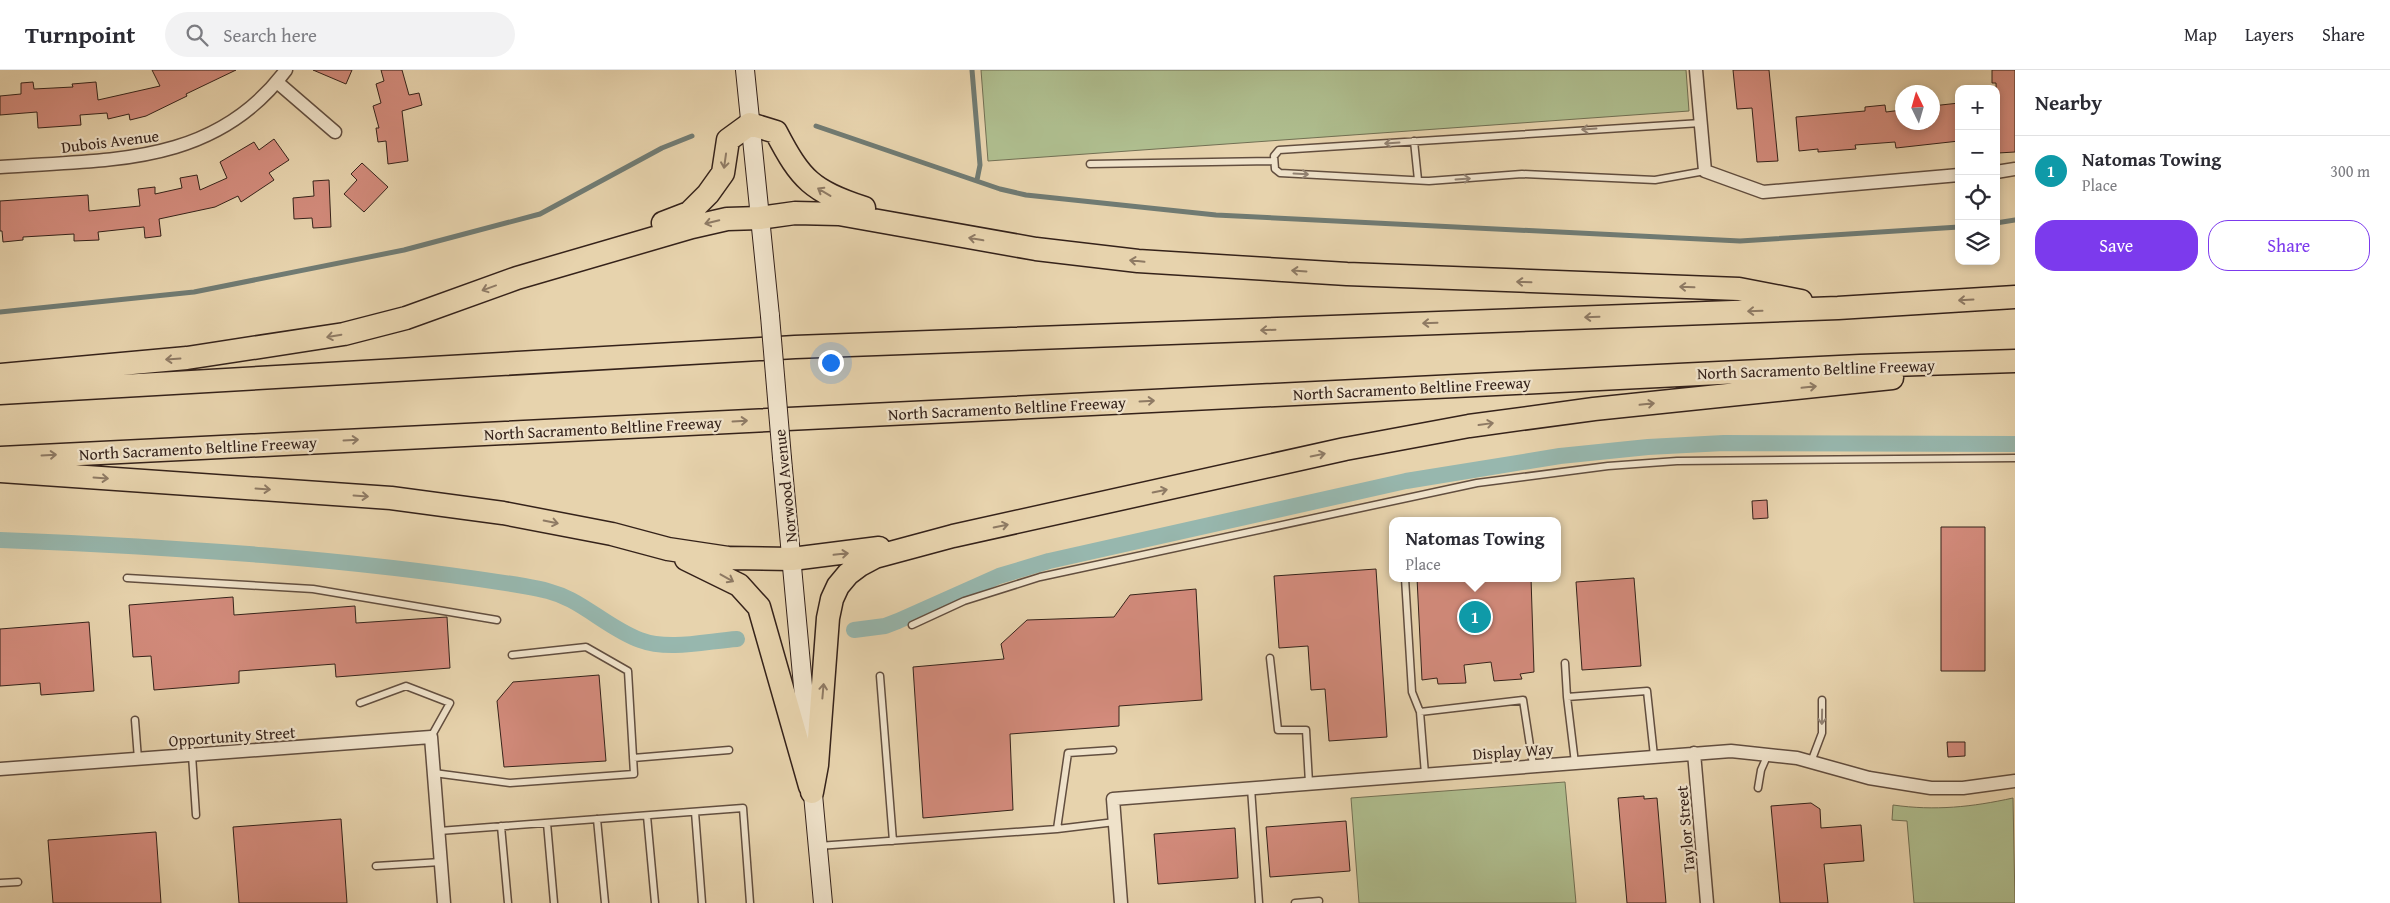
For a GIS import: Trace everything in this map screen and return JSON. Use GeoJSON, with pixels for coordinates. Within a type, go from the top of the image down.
{"type":"FeatureCollection","features":[{"type":"Feature","properties":{"kind":"highway"},"geometry":{"type":"LineString","coordinates":[[0,375],[186,358],[344,334],[406,318],[689,213],[708,194],[723,173],[728,140],[750,124],[776,132],[791,162],[808,182],[824,192],[857,206],[935,232]]}},
{"type":"Feature","properties":{"kind":"highway"},"geometry":{"type":"LineString","coordinates":[[517,278],[727,219],[760,218],[795,213],[839,214],[1036,249],[1138,261],[1416,277],[1739,289],[1838,308]]}},
{"type":"Feature","properties":{"kind":"highway"},"geometry":{"type":"LineString","coordinates":[[0,393],[795,347],[1838,308],[2015,297]]}},
{"type":"Feature","properties":{"kind":"highway","name":"North Sacramento Beltline Freeway"},"geometry":{"type":"LineString","coordinates":[[0,458],[1860,366],[2015,361]]}},
{"type":"Feature","properties":{"kind":"highway"},"geometry":{"type":"LineString","coordinates":[[812,792],[817,765],[828,618],[832,599],[838,586],[848,574],[875,557],[954,536],[1345,450],[1469,426],[1594,409],[2015,366]]}},
{"type":"Feature","properties":{"kind":"highway"},"geometry":{"type":"LineString","coordinates":[[0,471],[391,498],[503,513],[612,534],[668,549],[728,558],[792,559],[854,552],[954,536]]}},
{"type":"Feature","properties":{"kind":"highway"},"geometry":{"type":"LineString","coordinates":[[668,549],[740,585],[759,607],[812,792]]}},
{"type":"Feature","properties":{"kind":"main road","name":"Norwood Avenue"},"geometry":{"type":"LineString","coordinates":[[745,70],[770,316],[823,903]]}},
{"type":"Feature","properties":{"kind":"street","name":"Dubois Avenue"},"geometry":{"type":"LineString","coordinates":[[0,167],[135,158],[192,143],[243,113],[277,82],[286,70]]}},
{"type":"Feature","properties":{"kind":"street"},"geometry":{"type":"LineString","coordinates":[[1696,70],[1705,171],[1763,192],[1955,175]]}},
{"type":"Feature","properties":{"kind":"street"},"geometry":{"type":"LineString","coordinates":[[277,82],[334,132]]}},
{"type":"Feature","properties":{"kind":"street"},"geometry":{"type":"LineString","coordinates":[[2000,171],[2015,169]]}},
{"type":"Feature","properties":{"kind":"street"},"geometry":{"type":"LineString","coordinates":[[431,738],[444,903]]}},
{"type":"Feature","properties":{"kind":"street","name":"Opportunity Street"},"geometry":{"type":"LineString","coordinates":[[0,769],[431,738]]}},
{"type":"Feature","properties":{"kind":"street","name":"Display Way"},"geometry":{"type":"LineString","coordinates":[[1121,903],[1113,799],[1731,751],[1768,754],[1811,762],[1869,778],[1932,788],[1963,788],[2015,781]]}},
{"type":"Feature","properties":{"kind":"street","name":"Taylor Street"},"geometry":{"type":"LineString","coordinates":[[1694,753],[1707,903]]}},
{"type":"Feature","properties":{"kind":"lane"},"geometry":{"type":"LineString","coordinates":[[1701,123],[1279,150],[1275,152],[1274,160],[1276,172],[1280,173],[1418,180],[1522,174],[1655,180],[1705,171]]}},
{"type":"Feature","properties":{"kind":"lane"},"geometry":{"type":"LineString","coordinates":[[1414,141],[1418,180]]}},
{"type":"Feature","properties":{"kind":"lane"},"geometry":{"type":"LineString","coordinates":[[1090,164],[1274,160]]}},
{"type":"Feature","properties":{"kind":"lane"},"geometry":{"type":"LineString","coordinates":[[912,625],[964,602],[1040,576],[1477,483],[1608,466],[1678,461],[2015,458]]}},
{"type":"Feature","properties":{"kind":"lane"},"geometry":{"type":"LineString","coordinates":[[127,578],[312,589],[497,620]]}},
{"type":"Feature","properties":{"kind":"lane"},"geometry":{"type":"LineString","coordinates":[[1405,582],[1412,692],[1420,712],[1426,774]]}},
{"type":"Feature","properties":{"kind":"lane"},"geometry":{"type":"LineString","coordinates":[[434,773],[510,783],[634,774],[628,671],[586,647],[512,655]]}},
{"type":"Feature","properties":{"kind":"lane"},"geometry":{"type":"LineString","coordinates":[[1270,658],[1278,730],[1306,730],[1309,783]]}},
{"type":"Feature","properties":{"kind":"lane"},"geometry":{"type":"LineString","coordinates":[[1565,663],[1574,763]]}},
{"type":"Feature","properties":{"kind":"lane"},"geometry":{"type":"LineString","coordinates":[[880,676],[893,841]]}},
{"type":"Feature","properties":{"kind":"lane"},"geometry":{"type":"LineString","coordinates":[[360,704],[406,686],[450,703],[431,738]]}},
{"type":"Feature","properties":{"kind":"lane"},"geometry":{"type":"LineString","coordinates":[[1567,697],[1647,691],[1654,756]]}},
{"type":"Feature","properties":{"kind":"lane"},"geometry":{"type":"LineString","coordinates":[[1420,712],[1523,700],[1533,766]]}},
{"type":"Feature","properties":{"kind":"lane"},"geometry":{"type":"LineString","coordinates":[[1811,762],[1822,733],[1822,700]]}},
{"type":"Feature","properties":{"kind":"lane"},"geometry":{"type":"LineString","coordinates":[[135,720],[138,759]]}},
{"type":"Feature","properties":{"kind":"lane"},"geometry":{"type":"LineString","coordinates":[[633,758],[729,750]]}},
{"type":"Feature","properties":{"kind":"lane"},"geometry":{"type":"LineString","coordinates":[[1057,829],[1068,753],[1113,750]]}},
{"type":"Feature","properties":{"kind":"lane"},"geometry":{"type":"LineString","coordinates":[[1758,788],[1761,770],[1768,754]]}},
{"type":"Feature","properties":{"kind":"lane"},"geometry":{"type":"LineString","coordinates":[[192,755],[196,814]]}},
{"type":"Feature","properties":{"kind":"lane"},"geometry":{"type":"LineString","coordinates":[[1251,788],[1259,903]]}},
{"type":"Feature","properties":{"kind":"lane"},"geometry":{"type":"LineString","coordinates":[[439,831],[743,808],[750,903]]}},
{"type":"Feature","properties":{"kind":"lane"},"geometry":{"type":"LineString","coordinates":[[695,812],[702,903]]}},
{"type":"Feature","properties":{"kind":"lane"},"geometry":{"type":"LineString","coordinates":[[647,816],[655,903]]}},
{"type":"Feature","properties":{"kind":"lane"},"geometry":{"type":"LineString","coordinates":[[597,819],[604,903]]}},
{"type":"Feature","properties":{"kind":"lane"},"geometry":{"type":"LineString","coordinates":[[817,846],[1057,829],[1115,822]]}},
{"type":"Feature","properties":{"kind":"lane"},"geometry":{"type":"LineString","coordinates":[[547,823],[554,903]]}},
{"type":"Feature","properties":{"kind":"lane"},"geometry":{"type":"LineString","coordinates":[[501,826],[508,903]]}},
{"type":"Feature","properties":{"kind":"lane"},"geometry":{"type":"LineString","coordinates":[[376,866],[441,862]]}},
{"type":"Feature","properties":{"kind":"lane"},"geometry":{"type":"LineString","coordinates":[[0,883],[18,882]]}},
{"type":"Feature","properties":{"kind":"lane"},"geometry":{"type":"LineString","coordinates":[[1295,903],[1319,901]]}},
{"type":"Feature","properties":{"kind":"green space"},"geometry":{"type":"Polygon","coordinates":[[[981,70],[1686,70],[1689,111],[988,161],[981,70]]]}},
{"type":"Feature","properties":{"kind":"green space"},"geometry":{"type":"Polygon","coordinates":[[[1565,782],[1576,903],[1359,903],[1351,798],[1565,782]]]}},
{"type":"Feature","properties":{"kind":"green space"},"geometry":{"type":"Polygon","coordinates":[[[2013,798],[2015,903],[1914,903],[1907,821],[1892,820],[1893,805],[1939,808],[1983,804],[2013,798]]]}},
{"type":"Feature","properties":{"kind":"building"},"geometry":{"type":"Polygon","coordinates":[[[152,70],[236,70],[146,116],[130,120],[129,114],[108,119],[107,113],[80,115],[81,125],[38,128],[37,112],[0,115],[0,96],[21,94],[21,83],[33,82],[34,89],[73,87],[72,84],[96,82],[98,100],[160,86],[152,70]]]}},
{"type":"Feature","properties":{"kind":"building"},"geometry":{"type":"Polygon","coordinates":[[[313,70],[352,70],[346,84],[313,70]]]}},
{"type":"Feature","properties":{"kind":"building"},"geometry":{"type":"Polygon","coordinates":[[[381,70],[402,70],[409,95],[419,93],[422,105],[402,111],[408,161],[388,164],[386,141],[378,142],[376,128],[379,128],[373,106],[381,103],[376,84],[384,81],[381,70]]]}},
{"type":"Feature","properties":{"kind":"building"},"geometry":{"type":"Polygon","coordinates":[[[1733,70],[1769,70],[1778,161],[1757,162],[1752,108],[1737,109],[1733,70]]]}},
{"type":"Feature","properties":{"kind":"building"},"geometry":{"type":"Polygon","coordinates":[[[1992,70],[2015,70],[2015,152],[2000,153],[2000,85],[1992,83],[1992,70]]]}},
{"type":"Feature","properties":{"kind":"building"},"geometry":{"type":"Polygon","coordinates":[[[1955,103],[1955,141],[1896,148],[1895,142],[1855,145],[1856,149],[1818,152],[1818,149],[1799,151],[1796,117],[1865,111],[1865,107],[1885,105],[1886,112],[1895,111],[1895,130],[1940,130],[1940,105],[1955,103]]]}},
{"type":"Feature","properties":{"kind":"building"},"geometry":{"type":"Polygon","coordinates":[[[274,139],[289,160],[269,173],[274,180],[241,202],[238,196],[215,207],[159,219],[161,236],[145,238],[144,227],[98,232],[99,240],[74,241],[74,234],[23,237],[23,240],[3,242],[2,231],[0,231],[0,201],[88,195],[89,211],[140,206],[138,189],[155,187],[155,194],[182,188],[180,178],[197,175],[200,190],[227,178],[220,162],[254,142],[259,150],[274,139]]]}},
{"type":"Feature","properties":{"kind":"building"},"geometry":{"type":"Polygon","coordinates":[[[362,163],[388,187],[364,212],[344,194],[357,180],[351,174],[362,163]]]}},
{"type":"Feature","properties":{"kind":"building"},"geometry":{"type":"Polygon","coordinates":[[[329,180],[331,227],[313,228],[312,218],[294,219],[293,198],[314,196],[313,181],[329,180]]]}},
{"type":"Feature","properties":{"kind":"building"},"geometry":{"type":"Polygon","coordinates":[[[1767,500],[1768,518],[1753,519],[1752,501],[1767,500]]]}},
{"type":"Feature","properties":{"kind":"building"},"geometry":{"type":"Polygon","coordinates":[[[1941,527],[1985,527],[1985,671],[1941,671],[1941,527]]]}},
{"type":"Feature","properties":{"kind":"building"},"geometry":{"type":"Polygon","coordinates":[[[1376,569],[1387,737],[1329,741],[1325,689],[1311,690],[1308,646],[1279,648],[1274,576],[1376,569]]]}},
{"type":"Feature","properties":{"kind":"building"},"geometry":{"type":"Polygon","coordinates":[[[1634,578],[1641,666],[1582,670],[1576,582],[1634,578]]]}},
{"type":"Feature","properties":{"kind":"building"},"geometry":{"type":"Polygon","coordinates":[[[1417,582],[1531,582],[1534,672],[1520,674],[1522,679],[1494,681],[1491,662],[1464,665],[1466,683],[1438,684],[1437,678],[1422,680],[1417,582]]]}},
{"type":"Feature","properties":{"kind":"building"},"geometry":{"type":"Polygon","coordinates":[[[1196,589],[1202,700],[1119,706],[1119,726],[1010,734],[1013,810],[923,818],[913,667],[1004,659],[1001,644],[1027,620],[1114,617],[1130,595],[1196,589]]]}},
{"type":"Feature","properties":{"kind":"building"},"geometry":{"type":"Polygon","coordinates":[[[233,597],[234,615],[355,606],[356,623],[447,617],[450,668],[336,677],[335,664],[239,671],[239,683],[154,690],[151,656],[133,657],[129,605],[233,597]]]}},
{"type":"Feature","properties":{"kind":"building"},"geometry":{"type":"Polygon","coordinates":[[[89,622],[94,691],[41,695],[40,683],[0,686],[0,629],[89,622]]]}},
{"type":"Feature","properties":{"kind":"building"},"geometry":{"type":"Polygon","coordinates":[[[599,675],[606,761],[504,767],[497,701],[513,682],[599,675]]]}},
{"type":"Feature","properties":{"kind":"building"},"geometry":{"type":"Polygon","coordinates":[[[1947,742],[1965,742],[1965,756],[1948,757],[1947,742]]]}},
{"type":"Feature","properties":{"kind":"building"},"geometry":{"type":"Polygon","coordinates":[[[1644,796],[1644,799],[1657,798],[1666,903],[1627,903],[1618,798],[1644,796]]]}},
{"type":"Feature","properties":{"kind":"building"},"geometry":{"type":"Polygon","coordinates":[[[1811,803],[1820,809],[1821,828],[1861,825],[1864,861],[1824,864],[1828,903],[1780,903],[1771,806],[1811,803]]]}},
{"type":"Feature","properties":{"kind":"building"},"geometry":{"type":"Polygon","coordinates":[[[341,819],[347,903],[239,903],[233,827],[341,819]]]}},
{"type":"Feature","properties":{"kind":"building"},"geometry":{"type":"Polygon","coordinates":[[[1346,821],[1350,871],[1270,877],[1266,827],[1346,821]]]}},
{"type":"Feature","properties":{"kind":"building"},"geometry":{"type":"Polygon","coordinates":[[[1235,828],[1238,878],[1158,884],[1154,834],[1235,828]]]}},
{"type":"Feature","properties":{"kind":"building"},"geometry":{"type":"Polygon","coordinates":[[[156,832],[161,903],[53,903],[48,840],[156,832]]]}},
{"type":"Feature","properties":{"kind":"waterway"},"geometry":{"type":"LineString","coordinates":[[972,70],[980,165],[977,180]]}},
{"type":"Feature","properties":{"kind":"waterway"},"geometry":{"type":"LineString","coordinates":[[816,126],[1000,189],[1026,195],[1216,215],[1740,241],[1955,227]]}},
{"type":"Feature","properties":{"kind":"waterway"},"geometry":{"type":"LineString","coordinates":[[0,312],[194,292],[404,250],[540,214],[662,148],[692,136]]}},
{"type":"Feature","properties":{"kind":"waterway"},"geometry":{"type":"LineString","coordinates":[[2000,222],[2015,220]]}},
{"type":"Feature","properties":{"kind":"waterway"},"geometry":{"type":"LineString","coordinates":[[854,630],[885,626],[999,576],[1049,561],[1406,481],[1560,456],[1648,447],[1724,443],[2015,444]]}},
{"type":"Feature","properties":{"kind":"waterway"},"geometry":{"type":"LineString","coordinates":[[0,540],[263,555],[459,576],[524,586],[554,593],[580,605],[622,632],[651,643],[676,645],[737,639]]}},
{"type":"Feature","properties":{"kind":"place","name":"Natomas Towing"},"geometry":{"type":"Point","coordinates":[1475,617]}}]}
